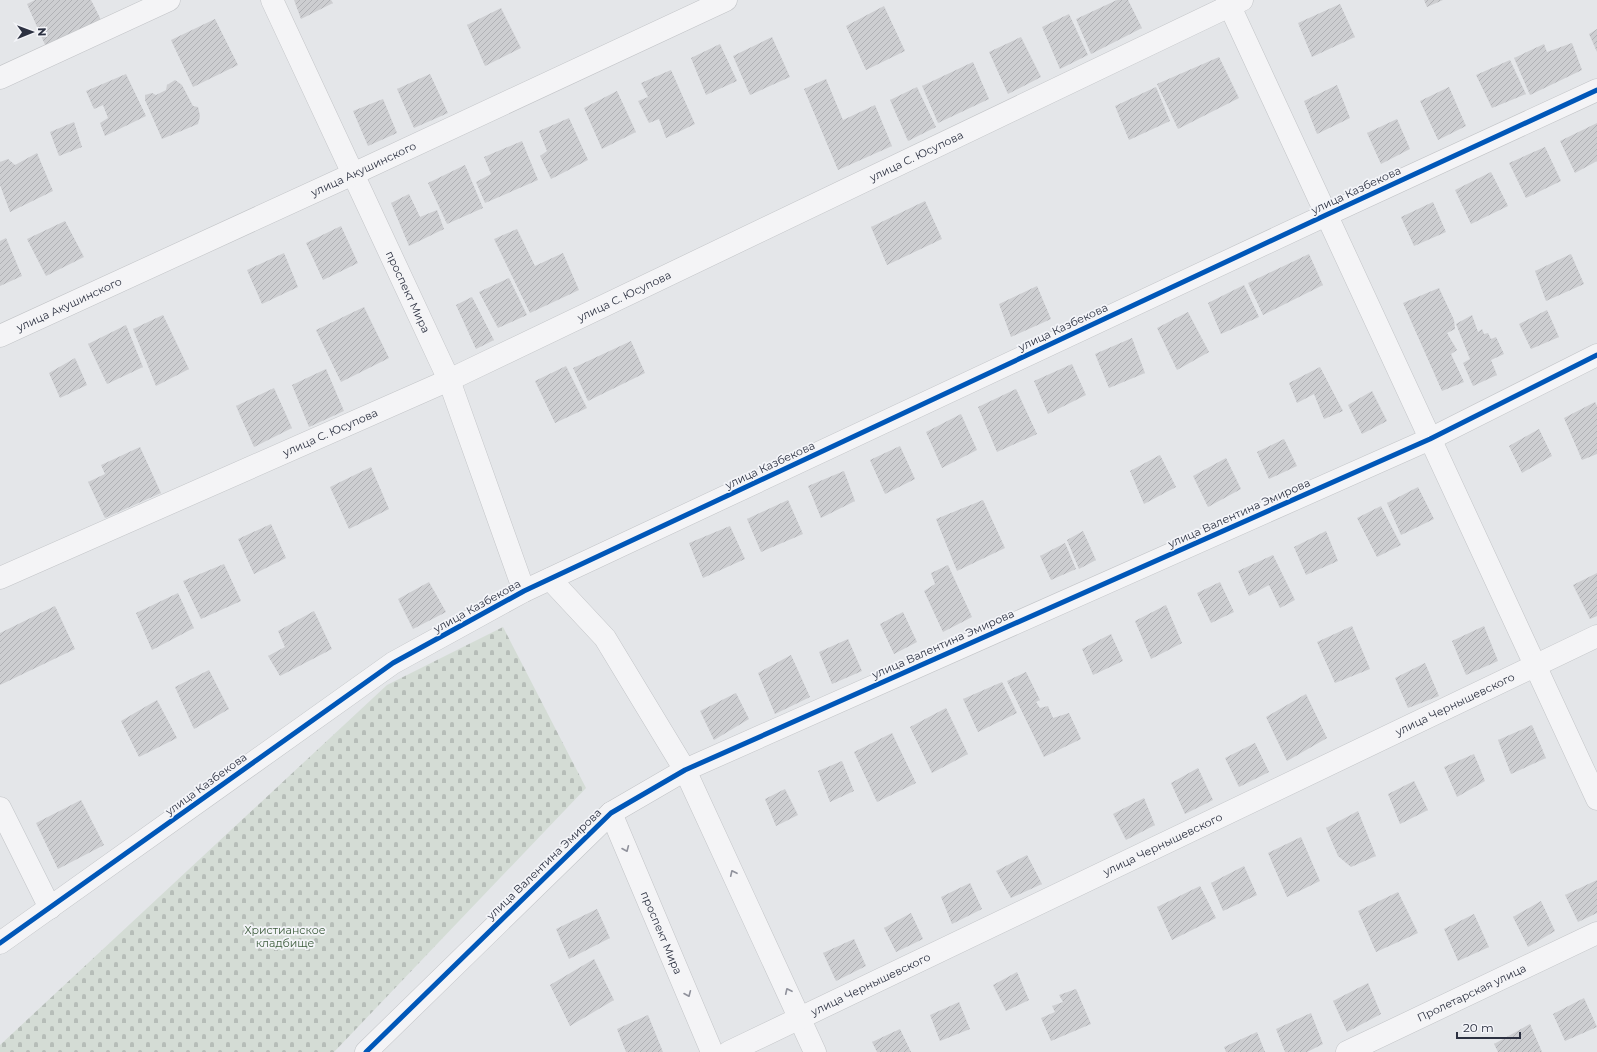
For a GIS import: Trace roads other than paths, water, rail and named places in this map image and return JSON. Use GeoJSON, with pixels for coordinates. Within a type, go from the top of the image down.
{"type":"FeatureCollection","features":[{"type":"Feature","properties":{"kind":"street"},"geometry":{"type":"LineString","coordinates":[[0,78],[169,0]]}},
{"type":"Feature","properties":{"kind":"street","name":"проспект Мира"},"geometry":{"type":"LineString","coordinates":[[272,0],[449,380],[524,591]]}},
{"type":"Feature","properties":{"kind":"street","name":"улица Акушинского"},"geometry":{"type":"LineString","coordinates":[[0,336],[353,174],[726,0]]}},
{"type":"Feature","properties":{"kind":"street"},"geometry":{"type":"LineString","coordinates":[[1233,2],[1326,215],[1597,798]]}},
{"type":"Feature","properties":{"kind":"street","name":"улица С. Юсупова"},"geometry":{"type":"LineString","coordinates":[[0,578],[449,380],[1233,2]]}},
{"type":"Feature","properties":{"kind":"street","name":"улица Казбекова"},"geometry":{"type":"LineString","coordinates":[[0,943],[393,663],[524,591],[1326,215],[1597,90]]}},
{"type":"Feature","properties":{"kind":"street","name":"улица Валентина Эмирова"},"geometry":{"type":"LineString","coordinates":[[366,1052],[611,813],[685,770],[1430,439],[1597,355]]}},
{"type":"Feature","properties":{"kind":"street"},"geometry":{"type":"LineString","coordinates":[[550,579],[605,638],[685,770],[815,1052]]}},
{"type":"Feature","properties":{"kind":"street","name":"улица Чернышевского"},"geometry":{"type":"LineString","coordinates":[[730,1052],[800,1017],[1597,636]]}},
{"type":"Feature","properties":{"kind":"street"},"geometry":{"type":"LineString","coordinates":[[0,808],[50,908]]}},
{"type":"Feature","properties":{"kind":"street","name":"проспект Мира"},"geometry":{"type":"LineString","coordinates":[[611,813],[712,1052]]}},
{"type":"Feature","properties":{"kind":"street","name":"Пролетарская улица"},"geometry":{"type":"LineString","coordinates":[[1347,1052],[1597,933]]}},
{"type":"Feature","properties":{"kind":"park label","name":"Христианское кладбище"},"geometry":{"type":"Point","coordinates":[285,936]}}]}
